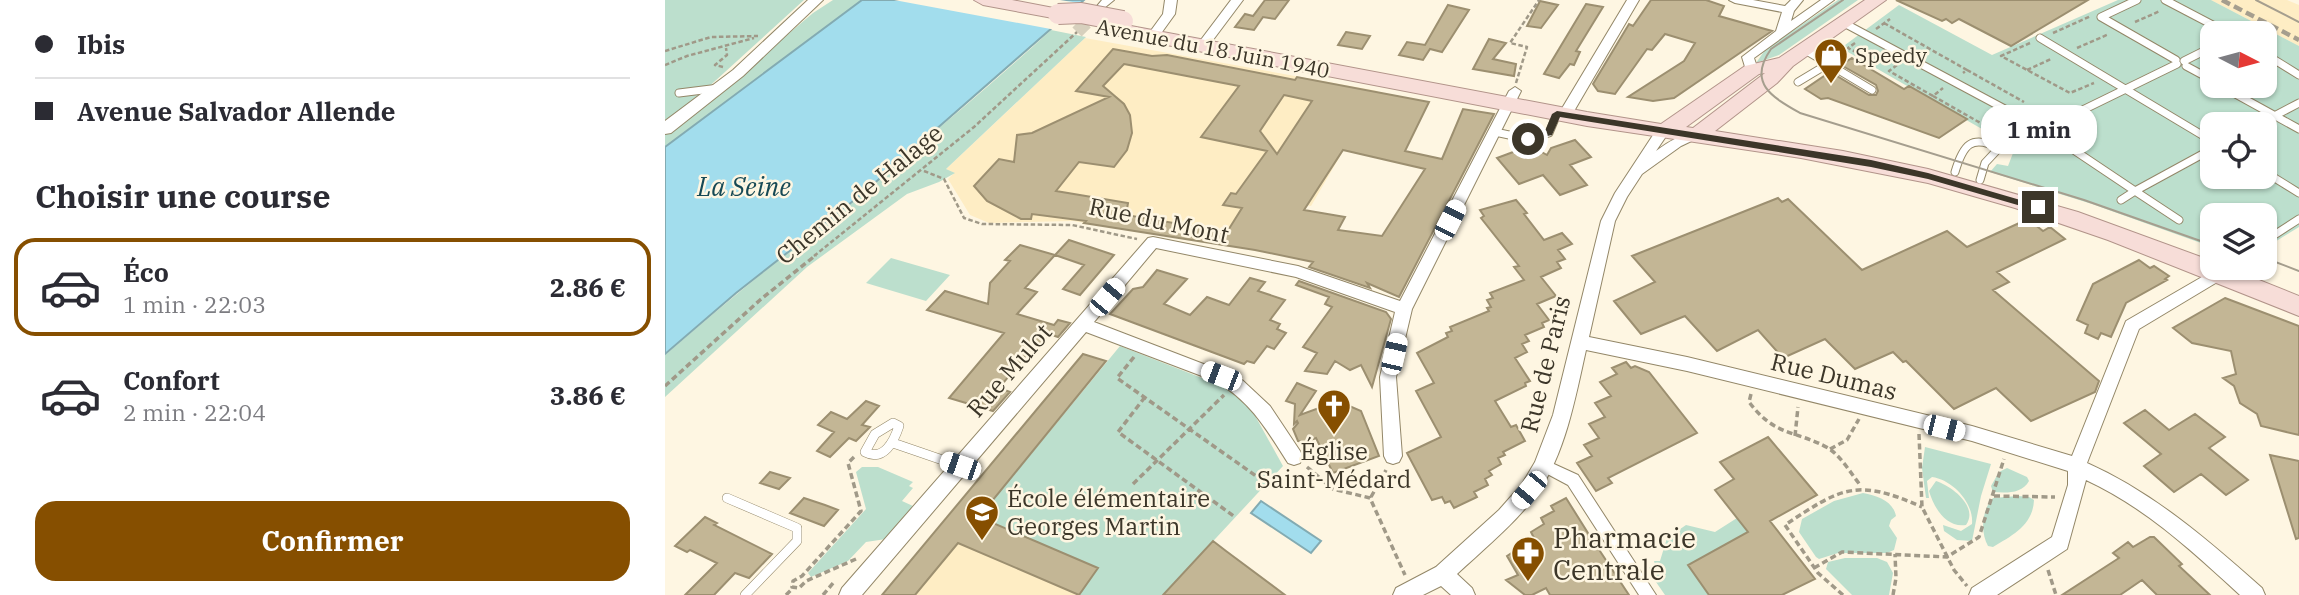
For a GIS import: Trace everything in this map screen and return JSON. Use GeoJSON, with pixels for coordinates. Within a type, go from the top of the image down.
{"type":"FeatureCollection","features":[{"type":"Feature","properties":{"kind":"main road","name":"Avenue du 18 Juin 1940"},"geometry":{"type":"LineString","coordinates":[[983,0],[1058,14],[1073,21],[1119,25],[1513,92],[1565,110],[1662,132],[1698,126]]}},
{"type":"Feature","properties":{"kind":"main road","name":"Rue de Paris"},"geometry":{"type":"LineString","coordinates":[[1698,126],[1770,79],[1786,62],[1877,0]]}},
{"type":"Feature","properties":{"kind":"main road","name":"Rue de Paris"},"geometry":{"type":"LineString","coordinates":[[1698,126],[1752,70],[1786,62]]}},
{"type":"Feature","properties":{"kind":"main road","name":"Avenue du 18 Juin 1940"},"geometry":{"type":"LineString","coordinates":[[1565,110],[1698,126]]}},
{"type":"Feature","properties":{"kind":"main road"},"geometry":{"type":"LineString","coordinates":[[1698,126],[1912,161],[1955,172],[2120,225],[2200,258]]}},
{"type":"Feature","properties":{"kind":"main road"},"geometry":{"type":"LineString","coordinates":[[1698,126],[1969,187],[2200,260]]}},
{"type":"Feature","properties":{"kind":"main road"},"geometry":{"type":"LineString","coordinates":[[2248,280],[2299,306]]}},
{"type":"Feature","properties":{"kind":"main road"},"geometry":{"type":"LineString","coordinates":[[2261,280],[2299,293]]}},
{"type":"Feature","properties":{"kind":"street"},"geometry":{"type":"LineString","coordinates":[[665,129],[738,73],[816,0]]}},
{"type":"Feature","properties":{"kind":"street"},"geometry":{"type":"LineString","coordinates":[[1157,32],[1169,14],[1171,0]]}},
{"type":"Feature","properties":{"kind":"street"},"geometry":{"type":"LineString","coordinates":[[1207,40],[1237,0]]}},
{"type":"Feature","properties":{"kind":"street"},"geometry":{"type":"LineString","coordinates":[[1565,110],[1633,0]]}},
{"type":"Feature","properties":{"kind":"street"},"geometry":{"type":"LineString","coordinates":[[1735,0],[1793,5],[1780,33]]}},
{"type":"Feature","properties":{"kind":"street"},"geometry":{"type":"LineString","coordinates":[[1752,70],[1748,57],[1828,0]]}},
{"type":"Feature","properties":{"kind":"street"},"geometry":{"type":"LineString","coordinates":[[1393,456],[1388,377],[1404,309],[1513,92]]}},
{"type":"Feature","properties":{"kind":"street","name":"Rue de Paris"},"geometry":{"type":"LineString","coordinates":[[1635,174],[1698,126]]}},
{"type":"Feature","properties":{"kind":"street","name":"Rue de Paris"},"geometry":{"type":"LineString","coordinates":[[1405,586],[1443,574],[1506,516],[1529,490],[1543,465],[1562,415],[1608,221],[1662,132]]}},
{"type":"Feature","properties":{"kind":"street","name":"Rue du Mont"},"geometry":{"type":"LineString","coordinates":[[1153,242],[1298,272],[1404,309]]}},
{"type":"Feature","properties":{"kind":"street","name":"Rue Mulot"},"geometry":{"type":"LineString","coordinates":[[849,595],[1153,242]]}},
{"type":"Feature","properties":{"kind":"street"},"geometry":{"type":"LineString","coordinates":[[1977,595],[2060,543],[2077,485],[2077,466],[2132,325],[2203,280]]}},
{"type":"Feature","properties":{"kind":"street"},"geometry":{"type":"LineString","coordinates":[[1083,324],[1235,383],[1255,397],[1294,457]]}},
{"type":"Feature","properties":{"kind":"street","name":"Rue Dumas"},"geometry":{"type":"LineString","coordinates":[[1578,342],[1865,408],[2010,445],[2077,466],[2164,517],[2255,595]]}},
{"type":"Feature","properties":{"kind":"street"},"geometry":{"type":"LineString","coordinates":[[1543,465],[1573,480],[1648,595]]}},
{"type":"Feature","properties":{"kind":"street"},"geometry":{"type":"LineString","coordinates":[[1443,574],[1465,595]]}},
{"type":"Feature","properties":{"kind":"lane"},"geometry":{"type":"LineString","coordinates":[[2137,0],[2101,17],[2200,73]]}},
{"type":"Feature","properties":{"kind":"lane"},"geometry":{"type":"LineString","coordinates":[[2165,0],[2205,21]]}},
{"type":"Feature","properties":{"kind":"lane"},"geometry":{"type":"LineString","coordinates":[[1844,23],[2044,130],[2179,220]]}},
{"type":"Feature","properties":{"kind":"lane"},"geometry":{"type":"LineString","coordinates":[[2040,38],[2200,134]]}},
{"type":"Feature","properties":{"kind":"lane"},"geometry":{"type":"LineString","coordinates":[[1805,50],[1872,90]]}},
{"type":"Feature","properties":{"kind":"lane"},"geometry":{"type":"LineString","coordinates":[[1980,180],[1985,163],[2000,148],[2044,130],[2200,53]]}},
{"type":"Feature","properties":{"kind":"lane"},"geometry":{"type":"LineString","coordinates":[[2277,61],[2299,75]]}},
{"type":"Feature","properties":{"kind":"lane"},"geometry":{"type":"LineString","coordinates":[[1798,82],[1828,64]]}},
{"type":"Feature","properties":{"kind":"lane"},"geometry":{"type":"LineString","coordinates":[[680,93],[719,88]]}},
{"type":"Feature","properties":{"kind":"lane"},"geometry":{"type":"LineString","coordinates":[[2243,98],[2268,112]]}},
{"type":"Feature","properties":{"kind":"lane"},"geometry":{"type":"LineString","coordinates":[[2277,115],[2299,103]]}},
{"type":"Feature","properties":{"kind":"lane"},"geometry":{"type":"LineString","coordinates":[[1495,132],[1528,139],[1549,133],[1565,110]]}},
{"type":"Feature","properties":{"kind":"lane"},"geometry":{"type":"LineString","coordinates":[[2277,117],[2299,129]]}},
{"type":"Feature","properties":{"kind":"lane"},"geometry":{"type":"LineString","coordinates":[[1955,172],[1961,153],[1976,141],[2000,148]]}},
{"type":"Feature","properties":{"kind":"lane"},"geometry":{"type":"LineString","coordinates":[[2121,200],[2200,156]]}},
{"type":"Feature","properties":{"kind":"lane"},"geometry":{"type":"LineString","coordinates":[[2277,179],[2299,193]]}},
{"type":"Feature","properties":{"kind":"lane"},"geometry":{"type":"LineString","coordinates":[[2277,233],[2299,219]]}},
{"type":"Feature","properties":{"kind":"lane"},"geometry":{"type":"LineString","coordinates":[[893,423],[899,426],[893,443],[880,454],[871,456],[865,452],[867,443],[881,428],[893,423]]}},
{"type":"Feature","properties":{"kind":"lane"},"geometry":{"type":"LineString","coordinates":[[893,443],[960,466]]}},
{"type":"Feature","properties":{"kind":"lane"},"geometry":{"type":"LineString","coordinates":[[727,498],[797,528],[797,541],[745,595]]}},
{"type":"Feature","properties":{"kind":"path"},"geometry":{"type":"LineString","coordinates":[[1513,92],[1527,47],[1510,43],[1539,0]]}},
{"type":"Feature","properties":{"kind":"path"},"geometry":{"type":"LineString","coordinates":[[2027,70],[2174,5]]}},
{"type":"Feature","properties":{"kind":"path","name":"Chemin de Halage"},"geometry":{"type":"LineString","coordinates":[[665,386],[790,275],[923,171],[1012,94],[1077,32]]}},
{"type":"Feature","properties":{"kind":"path"},"geometry":{"type":"LineString","coordinates":[[665,51],[711,37],[759,36],[725,48],[692,54],[665,65]]}},
{"type":"Feature","properties":{"kind":"path"},"geometry":{"type":"LineString","coordinates":[[725,48],[727,55],[715,65],[738,73]]}},
{"type":"Feature","properties":{"kind":"path"},"geometry":{"type":"LineString","coordinates":[[1967,70],[2024,102]]}},
{"type":"Feature","properties":{"kind":"path"},"geometry":{"type":"LineString","coordinates":[[1933,96],[1984,125],[2008,110]]}},
{"type":"Feature","properties":{"kind":"path","name":"Rue du Mont"},"geometry":{"type":"LineString","coordinates":[[923,171],[944,179],[964,218],[982,224],[1072,225],[1153,242]]}},
{"type":"Feature","properties":{"kind":"path"},"geometry":{"type":"LineString","coordinates":[[1143,346],[1117,378],[1266,483]]}},
{"type":"Feature","properties":{"kind":"path"},"geometry":{"type":"LineString","coordinates":[[1753,381],[1749,402],[1761,418],[1795,436],[1830,449],[1861,486]]}},
{"type":"Feature","properties":{"kind":"path"},"geometry":{"type":"LineString","coordinates":[[1133,484],[1235,383]]}},
{"type":"Feature","properties":{"kind":"path"},"geometry":{"type":"LineString","coordinates":[[1795,436],[1800,392]]}},
{"type":"Feature","properties":{"kind":"path"},"geometry":{"type":"LineString","coordinates":[[1145,397],[1118,432],[1235,517]]}},
{"type":"Feature","properties":{"kind":"path"},"geometry":{"type":"LineString","coordinates":[[1830,449],[1847,440],[1865,408]]}},
{"type":"Feature","properties":{"kind":"path"},"geometry":{"type":"LineString","coordinates":[[1919,422],[1923,507],[1954,570],[1977,595]]}},
{"type":"Feature","properties":{"kind":"path"},"geometry":{"type":"LineString","coordinates":[[786,595],[793,588],[801,587],[804,578],[861,511],[848,463],[867,443]]}},
{"type":"Feature","properties":{"kind":"path"},"geometry":{"type":"LineString","coordinates":[[1814,568],[1842,552],[1947,557],[1979,537],[1992,490],[2010,445]]}},
{"type":"Feature","properties":{"kind":"path"},"geometry":{"type":"LineString","coordinates":[[1370,498],[1393,456]]}},
{"type":"Feature","properties":{"kind":"path"},"geometry":{"type":"LineString","coordinates":[[1294,457],[1333,489],[1370,498]]}},
{"type":"Feature","properties":{"kind":"path"},"geometry":{"type":"LineString","coordinates":[[1843,595],[1814,568],[1785,525],[1826,498],[1861,486],[1892,492],[1923,507]]}},
{"type":"Feature","properties":{"kind":"path"},"geometry":{"type":"LineString","coordinates":[[1994,496],[2073,498]]}},
{"type":"Feature","properties":{"kind":"path"},"geometry":{"type":"LineString","coordinates":[[1370,498],[1405,586]]}},
{"type":"Feature","properties":{"kind":"path"},"geometry":{"type":"LineString","coordinates":[[793,588],[793,581],[893,544]]}},
{"type":"Feature","properties":{"kind":"path"},"geometry":{"type":"LineString","coordinates":[[1893,595],[1896,578],[1895,554]]}},
{"type":"Feature","properties":{"kind":"path"},"geometry":{"type":"LineString","coordinates":[[2040,556],[2056,595]]}},
{"type":"Feature","properties":{"kind":"shaded area"},"geometry":{"type":"Polygon","coordinates":[[[2211,0],[2287,0],[2299,5],[2299,46],[2277,34],[2277,21],[2251,21],[2211,0]]]}},
{"type":"Feature","properties":{"kind":"shaded area"},"geometry":{"type":"Polygon","coordinates":[[[1085,38],[1378,91],[1311,206],[1284,201],[1255,250],[1073,221],[989,223],[970,215],[948,179],[954,173],[946,169],[1085,38]]]}},
{"type":"Feature","properties":{"kind":"shaded area","name":"École élémentaire Georges Martin"},"geometry":{"type":"Polygon","coordinates":[[[979,517],[1098,568],[1079,595],[882,595],[979,517]]]}},
{"type":"Feature","properties":{"kind":"green space"},"geometry":{"type":"Polygon","coordinates":[[[665,0],[804,0],[692,102],[665,120],[665,0]]]}},
{"type":"Feature","properties":{"kind":"green space"},"geometry":{"type":"Polygon","coordinates":[[[833,0],[863,0],[665,147],[665,134],[700,109],[813,13],[833,0]]]}},
{"type":"Feature","properties":{"kind":"green space"},"geometry":{"type":"Polygon","coordinates":[[[1838,0],[1858,0],[1779,55],[1756,63],[1765,50],[1838,0]]]}},
{"type":"Feature","properties":{"kind":"green space"},"geometry":{"type":"Polygon","coordinates":[[[2118,0],[2211,0],[2251,21],[2200,21],[2200,98],[2277,98],[2277,34],[2299,46],[2299,227],[2277,241],[2277,203],[2200,203],[2200,243],[2092,204],[1990,172],[1997,164],[2008,166],[2015,148],[1841,48],[1899,5],[1992,55],[2118,0]]]}},
{"type":"Feature","properties":{"kind":"green space"},"geometry":{"type":"Polygon","coordinates":[[[1051,30],[1086,37],[946,169],[955,173],[907,194],[807,267],[665,397],[665,355],[956,113],[1051,30]]]}},
{"type":"Feature","properties":{"kind":"green space"},"geometry":{"type":"Polygon","coordinates":[[[891,258],[950,275],[926,301],[866,283],[891,258]]]}},
{"type":"Feature","properties":{"kind":"green space"},"geometry":{"type":"Polygon","coordinates":[[[1120,346],[1243,394],[1283,466],[1163,595],[1079,595],[1098,568],[979,517],[1120,346]]]}},
{"type":"Feature","properties":{"kind":"green space"},"geometry":{"type":"Polygon","coordinates":[[[1925,447],[1991,464],[1972,541],[1957,540],[1944,531],[1943,525],[1961,531],[1972,524],[1970,508],[1961,494],[1947,483],[1932,477],[1927,481],[1929,498],[1926,498],[1922,468],[1925,447]]]}},
{"type":"Feature","properties":{"kind":"green space"},"geometry":{"type":"Polygon","coordinates":[[[862,467],[878,467],[913,482],[909,486],[913,488],[902,501],[913,506],[886,539],[866,542],[848,561],[811,577],[808,573],[866,509],[856,472],[862,467]]]}},
{"type":"Feature","properties":{"kind":"green space"},"geometry":{"type":"Polygon","coordinates":[[[2007,468],[2027,477],[2029,481],[2018,490],[1993,492],[1991,486],[1999,472],[2007,468]]]}},
{"type":"Feature","properties":{"kind":"green space"},"geometry":{"type":"Polygon","coordinates":[[[1936,481],[1962,498],[1969,511],[1966,525],[1952,523],[1942,516],[1929,491],[1936,481]]]}},
{"type":"Feature","properties":{"kind":"green space"},"geometry":{"type":"Polygon","coordinates":[[[1863,493],[1884,500],[1892,506],[1896,516],[1889,526],[1897,538],[1894,550],[1887,553],[1838,553],[1819,559],[1816,557],[1799,532],[1802,519],[1834,501],[1863,493]]]}},
{"type":"Feature","properties":{"kind":"green space"},"geometry":{"type":"Polygon","coordinates":[[[2018,496],[2034,500],[2026,523],[1993,547],[1988,546],[1983,528],[1984,514],[1989,503],[1993,498],[2018,496]]]}},
{"type":"Feature","properties":{"kind":"green space"},"geometry":{"type":"Polygon","coordinates":[[[1737,518],[1748,532],[1688,565],[1709,595],[1665,595],[1647,569],[1655,564],[1654,561],[1660,561],[1667,538],[1686,525],[1715,532],[1737,518]]]}},
{"type":"Feature","properties":{"kind":"green space"},"geometry":{"type":"Polygon","coordinates":[[[1845,558],[1877,558],[1887,562],[1893,573],[1889,595],[1852,595],[1826,569],[1828,562],[1845,558]]]}},
{"type":"Feature","properties":{"kind":"water","name":"La Seine"},"geometry":{"type":"Polygon","coordinates":[[[862,0],[1084,0],[862,194],[736,293],[665,354],[665,147],[862,0]]]}},
{"type":"Feature","properties":{"kind":"water"},"geometry":{"type":"Polygon","coordinates":[[[1261,501],[1321,541],[1311,553],[1251,513],[1261,501]]]}},
{"type":"Feature","properties":{"kind":"pier"},"geometry":{"type":"Polygon","coordinates":[[[894,0],[1060,0],[1085,4],[1056,30],[894,0]]]}},
{"type":"Feature","properties":{"kind":"building"},"geometry":{"type":"Polygon","coordinates":[[[1265,0],[1289,0],[1275,19],[1263,17],[1254,30],[1235,27],[1245,14],[1253,16],[1265,0]]]}},
{"type":"Feature","properties":{"kind":"building"},"geometry":{"type":"Polygon","coordinates":[[[1651,0],[1706,0],[1724,6],[1719,16],[1772,31],[1674,98],[1653,101],[1628,97],[1684,61],[1695,43],[1665,34],[1652,50],[1647,49],[1615,94],[1598,91],[1593,84],[1629,24],[1633,26],[1651,0]]]}},
{"type":"Feature","properties":{"kind":"building"},"geometry":{"type":"Polygon","coordinates":[[[1896,0],[2088,0],[2011,46],[1959,19],[1952,23],[1946,19],[1942,21],[1896,0]]]}},
{"type":"Feature","properties":{"kind":"building"},"geometry":{"type":"Polygon","coordinates":[[[1540,1],[1558,5],[1541,28],[1527,26],[1540,1]]]}},
{"type":"Feature","properties":{"kind":"building"},"geometry":{"type":"Polygon","coordinates":[[[1586,4],[1603,7],[1576,51],[1580,52],[1574,65],[1570,64],[1559,78],[1544,74],[1586,4]]]}},
{"type":"Feature","properties":{"kind":"building"},"geometry":{"type":"Polygon","coordinates":[[[1448,5],[1469,10],[1442,52],[1430,49],[1423,60],[1399,55],[1407,42],[1425,45],[1448,5]]]}},
{"type":"Feature","properties":{"kind":"building"},"geometry":{"type":"Polygon","coordinates":[[[1346,32],[1370,36],[1362,49],[1338,45],[1346,32]]]}},
{"type":"Feature","properties":{"kind":"building"},"geometry":{"type":"Polygon","coordinates":[[[1489,39],[1506,43],[1493,59],[1516,64],[1514,76],[1473,69],[1489,39]]]}},
{"type":"Feature","properties":{"kind":"building"},"geometry":{"type":"Polygon","coordinates":[[[1113,49],[1152,56],[1167,55],[1295,80],[1297,77],[1429,102],[1405,151],[1442,159],[1463,109],[1494,114],[1399,297],[1367,283],[1370,288],[1309,267],[1313,262],[1084,223],[1086,221],[1032,214],[1031,219],[1021,219],[987,201],[974,186],[999,159],[1014,162],[1017,135],[1032,133],[1109,97],[1076,91],[1113,49]],[[1124,64],[1103,86],[1124,104],[1130,115],[1132,133],[1127,150],[1114,167],[1079,162],[1056,191],[1128,203],[1126,215],[1227,232],[1242,208],[1223,205],[1231,193],[1236,194],[1267,151],[1201,137],[1239,86],[1124,64]],[[1284,95],[1260,131],[1277,154],[1312,101],[1284,95]],[[1343,150],[1304,210],[1345,217],[1338,230],[1382,236],[1425,169],[1343,150]]]}},
{"type":"Feature","properties":{"kind":"building"},"geometry":{"type":"Polygon","coordinates":[[[1852,58],[1904,89],[1909,86],[1967,119],[1939,138],[1828,98],[1821,99],[1805,89],[1830,72],[1869,95],[1876,95],[1876,85],[1841,65],[1852,58]]]}},
{"type":"Feature","properties":{"kind":"building"},"geometry":{"type":"Polygon","coordinates":[[[1575,140],[1591,157],[1570,165],[1587,185],[1560,195],[1543,175],[1519,184],[1497,158],[1524,148],[1529,153],[1538,150],[1547,155],[1551,148],[1575,140]]]}},
{"type":"Feature","properties":{"kind":"building"},"geometry":{"type":"Polygon","coordinates":[[[1778,198],[1782,202],[1788,199],[1862,270],[1947,231],[1967,247],[2028,219],[2043,231],[2050,227],[2065,239],[1997,272],[2009,282],[1993,290],[2099,381],[2095,392],[2031,421],[1996,388],[1954,409],[1906,361],[1903,362],[1893,352],[1855,369],[1825,339],[1783,358],[1758,330],[1717,351],[1685,316],[1641,334],[1614,301],[1655,282],[1632,256],[1778,198]]]}},
{"type":"Feature","properties":{"kind":"building"},"geometry":{"type":"Polygon","coordinates":[[[1516,200],[1544,240],[1562,233],[1572,244],[1558,250],[1565,259],[1557,262],[1561,268],[1541,277],[1556,296],[1537,304],[1549,320],[1542,323],[1544,327],[1525,335],[1529,341],[1522,344],[1527,352],[1515,358],[1530,381],[1525,383],[1526,386],[1495,401],[1511,427],[1516,425],[1525,441],[1503,452],[1505,455],[1498,458],[1501,464],[1489,471],[1492,475],[1485,479],[1488,485],[1474,492],[1477,497],[1454,508],[1450,501],[1445,503],[1442,497],[1432,500],[1407,453],[1441,437],[1416,391],[1434,383],[1417,353],[1448,337],[1446,333],[1452,331],[1450,327],[1489,311],[1487,308],[1491,307],[1487,300],[1493,298],[1490,293],[1524,280],[1514,267],[1519,266],[1481,218],[1484,216],[1480,210],[1516,200]]]}},
{"type":"Feature","properties":{"kind":"building"},"geometry":{"type":"Polygon","coordinates":[[[1069,240],[1114,255],[1080,295],[1063,289],[1084,265],[1055,255],[1069,240]]]}},
{"type":"Feature","properties":{"kind":"building"},"geometry":{"type":"Polygon","coordinates":[[[1020,245],[1055,255],[1025,288],[1037,292],[1017,314],[1054,325],[1058,320],[1070,323],[1058,337],[1049,334],[1041,344],[1037,342],[999,388],[1010,392],[993,411],[949,398],[1004,333],[927,310],[945,291],[988,304],[990,283],[1010,261],[1005,260],[1020,245]]]}},
{"type":"Feature","properties":{"kind":"building"},"geometry":{"type":"Polygon","coordinates":[[[2139,260],[2169,276],[2165,279],[2167,280],[2126,303],[2111,337],[2101,333],[2098,339],[2085,333],[2088,325],[2077,320],[2093,284],[2139,260]]]}},
{"type":"Feature","properties":{"kind":"building"},"geometry":{"type":"Polygon","coordinates":[[[1157,270],[1187,279],[1164,304],[1190,315],[1207,297],[1229,305],[1250,278],[1265,282],[1258,291],[1285,300],[1270,320],[1280,324],[1277,329],[1286,333],[1274,349],[1267,346],[1254,363],[1247,361],[1244,364],[1110,314],[1133,289],[1143,287],[1157,270]]]}},
{"type":"Feature","properties":{"kind":"building"},"geometry":{"type":"Polygon","coordinates":[[[1299,281],[1386,312],[1391,319],[1372,387],[1361,365],[1350,370],[1335,361],[1327,374],[1305,371],[1317,353],[1303,347],[1332,307],[1325,304],[1329,297],[1296,285],[1299,281]]]}},
{"type":"Feature","properties":{"kind":"building"},"geometry":{"type":"Polygon","coordinates":[[[2225,298],[2299,326],[2299,435],[2261,426],[2257,414],[2240,403],[2234,386],[2223,378],[2236,374],[2231,351],[2192,343],[2173,328],[2225,298]]]}},
{"type":"Feature","properties":{"kind":"building","name":"École élémentaire Georges Martin"},"geometry":{"type":"Polygon","coordinates":[[[1083,354],[1106,361],[979,517],[1098,568],[1079,595],[958,543],[915,595],[882,595],[1083,354]]]}},
{"type":"Feature","properties":{"kind":"building"},"geometry":{"type":"Polygon","coordinates":[[[1626,362],[1631,368],[1635,366],[1649,372],[1697,433],[1608,478],[1612,483],[1596,491],[1577,463],[1592,456],[1584,445],[1599,438],[1589,424],[1605,417],[1595,403],[1611,396],[1600,382],[1617,374],[1612,368],[1626,362]]]}},
{"type":"Feature","properties":{"kind":"building","name":"Église Saint-Médard"},"geometry":{"type":"Polygon","coordinates":[[[1297,383],[1316,391],[1300,415],[1338,401],[1361,411],[1379,456],[1333,473],[1316,438],[1306,442],[1298,441],[1293,429],[1298,423],[1297,421],[1294,424],[1295,404],[1286,401],[1297,383]]]}},
{"type":"Feature","properties":{"kind":"building"},"geometry":{"type":"Polygon","coordinates":[[[866,401],[879,406],[862,425],[870,427],[856,441],[849,438],[830,457],[817,451],[834,432],[818,425],[831,412],[847,419],[866,401]]]}},
{"type":"Feature","properties":{"kind":"building"},"geometry":{"type":"Polygon","coordinates":[[[2145,410],[2169,430],[2195,414],[2225,437],[2209,448],[2248,480],[2226,495],[2201,474],[2174,492],[2144,466],[2161,454],[2124,423],[2145,410]]]}},
{"type":"Feature","properties":{"kind":"building"},"geometry":{"type":"Polygon","coordinates":[[[1768,437],[1817,495],[1770,521],[1815,579],[1782,595],[1709,595],[1688,565],[1748,532],[1715,490],[1734,479],[1720,462],[1768,437]]]}},
{"type":"Feature","properties":{"kind":"building"},"geometry":{"type":"Polygon","coordinates":[[[2270,455],[2299,461],[2299,538],[2296,539],[2270,455]]]}},
{"type":"Feature","properties":{"kind":"building"},"geometry":{"type":"Polygon","coordinates":[[[770,472],[790,478],[779,489],[760,483],[770,472]]]}},
{"type":"Feature","properties":{"kind":"building"},"geometry":{"type":"Polygon","coordinates":[[[804,498],[838,510],[824,526],[790,513],[804,498]]]}},
{"type":"Feature","properties":{"kind":"building"},"geometry":{"type":"Polygon","coordinates":[[[1566,498],[1629,595],[1550,595],[1546,588],[1532,595],[1525,595],[1506,580],[1518,575],[1507,556],[1534,538],[1531,532],[1544,524],[1541,518],[1554,511],[1551,506],[1566,498]]]}},
{"type":"Feature","properties":{"kind":"building"},"geometry":{"type":"Polygon","coordinates":[[[705,517],[717,523],[714,525],[772,554],[749,578],[735,573],[714,595],[685,595],[717,563],[675,546],[705,517]]]}},
{"type":"Feature","properties":{"kind":"building"},"geometry":{"type":"Polygon","coordinates":[[[2154,537],[2182,564],[2179,566],[2210,595],[2157,595],[2142,580],[2120,595],[2062,595],[2119,558],[2113,553],[2128,542],[2133,547],[2154,537]]]}},
{"type":"Feature","properties":{"kind":"building"},"geometry":{"type":"Polygon","coordinates":[[[1213,541],[1226,551],[1285,595],[1163,595],[1213,541]]]}},
{"type":"Feature","properties":{"kind":"tunnel"},"geometry":{"type":"LineString","coordinates":[[1077,32],[1099,10]]}},
{"type":"Feature","properties":{"kind":"tram line"},"geometry":{"type":"LineString","coordinates":[[1843,0],[1771,49],[1761,71],[1762,80],[1766,88],[1780,101],[1800,113],[2084,200],[2200,241]]}},
{"type":"Feature","properties":{"kind":"tram line"},"geometry":{"type":"LineString","coordinates":[[2256,0],[2299,22]]}},
{"type":"Feature","properties":{"kind":"tram line"},"geometry":{"type":"LineString","coordinates":[[2277,263],[2299,271]]}},
{"type":"Feature","properties":{"kind":"railway"},"geometry":{"type":"LineString","coordinates":[[2222,0],[2299,40]]}},
{"type":"Feature","properties":{"kind":"place","name":"Speedy"},"geometry":{"type":"Point","coordinates":[1831,85]}},
{"type":"Feature","properties":{"kind":"place","name":"Église Saint-Médard"},"geometry":{"type":"Point","coordinates":[1334,436]}},
{"type":"Feature","properties":{"kind":"place","name":"École élémentaire Georges Martin"},"geometry":{"type":"Point","coordinates":[982,542]}},
{"type":"Feature","properties":{"kind":"place","name":"Pharmacie Centrale"},"geometry":{"type":"Point","coordinates":[1528,583]}},
{"type":"Feature","properties":{"kind":"route"},"geometry":{"type":"LineString","coordinates":[[1528,139],[1549,133],[1557,114],[1662,132],[1773,146],[1871,164],[1928,176],[2038,207]]}}]}
